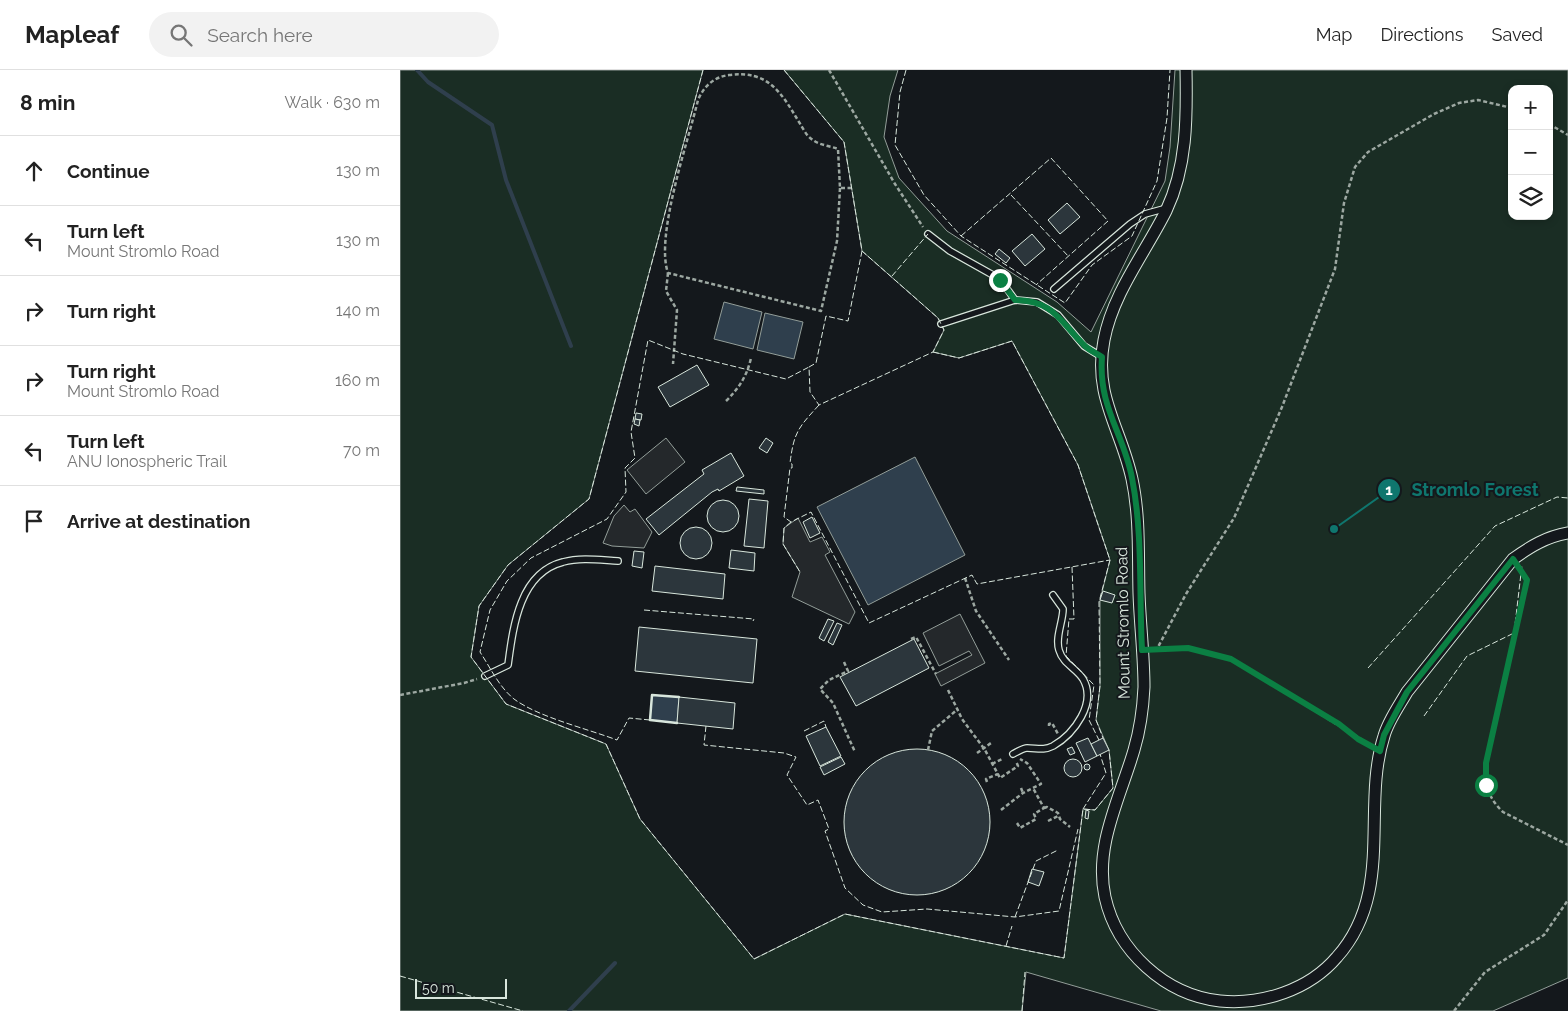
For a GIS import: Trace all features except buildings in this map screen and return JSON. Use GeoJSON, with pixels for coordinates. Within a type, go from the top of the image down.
{"type":"FeatureCollection","features":[{"type":"Feature","properties":{"kind":"street","name":"Mount Stromlo Road"},"geometry":{"type":"LineString","coordinates":[[1186,70],[1183,158],[1167,208],[1110,318],[1102,357],[1104,392],[1132,476],[1137,508],[1144,688],[1138,738],[1104,849],[1105,895],[1110,911],[1129,948],[1142,964],[1159,978],[1206,999],[1250,1002],[1274,996],[1294,988],[1320,972],[1337,958],[1353,936],[1365,906],[1372,875],[1380,751],[1384,735],[1407,692],[1513,559],[1533,544],[1553,536],[1568,533]]}},
{"type":"Feature","properties":{"kind":"lane"},"geometry":{"type":"LineString","coordinates":[[1054,289],[1130,224],[1145,214],[1167,208]]}},
{"type":"Feature","properties":{"kind":"lane"},"geometry":{"type":"LineString","coordinates":[[928,234],[950,252],[1000,280],[1015,300]]}},
{"type":"Feature","properties":{"kind":"lane"},"geometry":{"type":"LineString","coordinates":[[941,324],[1015,300],[1037,302],[1058,315],[1084,346],[1102,357]]}},
{"type":"Feature","properties":{"kind":"lane"},"geometry":{"type":"LineString","coordinates":[[485,676],[508,665],[514,623],[521,604],[531,586],[548,568],[576,559],[618,561]]}},
{"type":"Feature","properties":{"kind":"lane"},"geometry":{"type":"LineString","coordinates":[[1013,754],[1026,748],[1042,750],[1054,746],[1077,723],[1086,705],[1086,688],[1083,680],[1062,658],[1059,651],[1058,638],[1063,609],[1054,596]]}},
{"type":"Feature","properties":{"kind":"path"},"geometry":{"type":"LineString","coordinates":[[829,70],[905,200],[928,234]]}},
{"type":"Feature","properties":{"kind":"path"},"geometry":{"type":"LineString","coordinates":[[668,273],[822,311],[837,241],[840,188],[838,149],[813,141],[806,134],[788,102],[774,84],[760,76],[745,73],[726,75],[714,80],[702,91],[698,100],[667,224],[664,253],[668,273],[666,291],[677,310],[673,364]]}},
{"type":"Feature","properties":{"kind":"path"},"geometry":{"type":"LineString","coordinates":[[1157,649],[1186,594],[1234,518],[1282,407],[1335,269],[1344,203],[1354,167],[1368,152],[1434,114],[1459,103],[1478,100],[1508,107]]}},
{"type":"Feature","properties":{"kind":"path"},"geometry":{"type":"LineString","coordinates":[[1553,126],[1568,135]]}},
{"type":"Feature","properties":{"kind":"path"},"geometry":{"type":"LineString","coordinates":[[840,188],[853,188]]}},
{"type":"Feature","properties":{"kind":"path"},"geometry":{"type":"LineString","coordinates":[[726,401],[743,380],[751,358]]}},
{"type":"Feature","properties":{"kind":"path"},"geometry":{"type":"LineString","coordinates":[[1513,559],[1527,580],[1486,763],[1486,785],[1495,804],[1503,812],[1568,845]]}},
{"type":"Feature","properties":{"kind":"path"},"geometry":{"type":"LineString","coordinates":[[965,578],[976,611],[1009,660]]}},
{"type":"Feature","properties":{"kind":"path"},"geometry":{"type":"LineString","coordinates":[[911,639],[916,636],[936,674]]}},
{"type":"Feature","properties":{"kind":"path"},"geometry":{"type":"LineString","coordinates":[[1142,650],[1188,648],[1231,659],[1380,751]]}},
{"type":"Feature","properties":{"kind":"path"},"geometry":{"type":"LineString","coordinates":[[844,662],[848,671],[829,680],[820,689],[833,703],[855,752]]}},
{"type":"Feature","properties":{"kind":"path"},"geometry":{"type":"LineString","coordinates":[[400,695],[464,684],[485,676]]}},
{"type":"Feature","properties":{"kind":"path"},"geometry":{"type":"LineString","coordinates":[[948,690],[962,719],[984,748],[1000,778],[1018,766],[1013,754]]}},
{"type":"Feature","properties":{"kind":"path"},"geometry":{"type":"LineString","coordinates":[[928,750],[932,731],[958,709]]}},
{"type":"Feature","properties":{"kind":"path"},"geometry":{"type":"LineString","coordinates":[[1050,726],[1048,724],[1052,723],[1057,733]]}},
{"type":"Feature","properties":{"kind":"path"},"geometry":{"type":"LineString","coordinates":[[977,753],[991,743]]}},
{"type":"Feature","properties":{"kind":"path"},"geometry":{"type":"LineString","coordinates":[[992,764],[1002,759]]}},
{"type":"Feature","properties":{"kind":"path"},"geometry":{"type":"LineString","coordinates":[[1001,810],[1023,793],[1041,784],[1030,767]]}},
{"type":"Feature","properties":{"kind":"path"},"geometry":{"type":"LineString","coordinates":[[987,782],[986,779],[998,774]]}},
{"type":"Feature","properties":{"kind":"path"},"geometry":{"type":"LineString","coordinates":[[1021,788],[1023,793]]}},
{"type":"Feature","properties":{"kind":"path"},"geometry":{"type":"LineString","coordinates":[[1033,788],[1044,808]]}},
{"type":"Feature","properties":{"kind":"path"},"geometry":{"type":"LineString","coordinates":[[1017,824],[1020,828],[1030,823],[1036,819],[1034,814],[1047,807],[1058,813],[1058,816],[1070,827]]}},
{"type":"Feature","properties":{"kind":"path"},"geometry":{"type":"LineString","coordinates":[[1048,821],[1058,816]]}},
{"type":"Feature","properties":{"kind":"path"},"geometry":{"type":"LineString","coordinates":[[1454,1011],[1485,972],[1544,935],[1568,900]]}},
{"type":"Feature","properties":{"kind":"green space"},"geometry":{"type":"Polygon","coordinates":[[[400,70],[703,70],[589,499],[508,565],[479,606],[471,657],[506,704],[606,744],[640,819],[754,959],[845,914],[1064,958],[1083,809],[1095,810],[1113,788],[1109,750],[1096,720],[1100,686],[1100,600],[1110,560],[1078,465],[1012,341],[959,358],[933,352],[944,330],[938,318],[862,251],[844,142],[784,70],[898,70],[890,96],[884,137],[899,178],[947,231],[1057,302],[1091,332],[1165,181],[1170,147],[1175,70],[1568,70],[1568,978],[1493,1011],[1161,1011],[1026,972],[1022,1011],[400,1011],[400,70]]]}},
{"type":"Feature","properties":{"kind":"shaded area"},"geometry":{"type":"Polygon","coordinates":[[[666,438],[685,462],[646,494],[627,470],[666,438]]]}},
{"type":"Feature","properties":{"kind":"shaded area"},"geometry":{"type":"Polygon","coordinates":[[[624,505],[630,512],[635,509],[652,532],[644,548],[612,546],[603,543],[614,516],[624,505]]]}},
{"type":"Feature","properties":{"kind":"shaded area"},"geometry":{"type":"Polygon","coordinates":[[[798,518],[810,542],[822,537],[830,552],[825,555],[855,612],[849,624],[792,597],[800,572],[783,544],[784,528],[798,518]]]}},
{"type":"Feature","properties":{"kind":"shaded area"},"geometry":{"type":"Polygon","coordinates":[[[960,614],[985,663],[941,686],[935,674],[972,655],[969,651],[939,666],[923,633],[960,614]]]}},
{"type":"Feature","properties":{"kind":"water"},"geometry":{"type":"Polygon","coordinates":[[[724,302],[762,312],[753,349],[714,339],[724,302]]]}},
{"type":"Feature","properties":{"kind":"water"},"geometry":{"type":"Polygon","coordinates":[[[765,313],[803,322],[794,359],[757,350],[765,313]]]}},
{"type":"Feature","properties":{"kind":"water"},"geometry":{"type":"Polygon","coordinates":[[[915,457],[965,555],[868,605],[817,507],[915,457]]]}},
{"type":"Feature","properties":{"kind":"water"},"geometry":{"type":"Polygon","coordinates":[[[652,695],[679,697],[677,723],[650,720],[652,695]]]}},
{"type":"Feature","properties":{"kind":"waterway"},"geometry":{"type":"LineString","coordinates":[[417,70],[428,82],[492,125],[506,180],[571,346]]}},
{"type":"Feature","properties":{"kind":"waterway"},"geometry":{"type":"LineString","coordinates":[[569,1011],[615,963]]}},
{"type":"Feature","properties":{"kind":"fence"},"geometry":{"type":"LineString","coordinates":[[703,70],[589,499],[508,565],[479,606],[471,657],[506,704],[606,744],[640,819],[754,959],[845,914],[1064,958],[1083,809],[1095,810],[1113,788],[1109,750]]}},
{"type":"Feature","properties":{"kind":"fence"},"geometry":{"type":"LineString","coordinates":[[784,70],[844,142],[862,251],[848,321],[826,316],[816,363],[809,367],[810,392],[819,405],[933,352],[944,330],[938,318],[862,251]]}},
{"type":"Feature","properties":{"kind":"fence"},"geometry":{"type":"LineString","coordinates":[[906,70],[900,92],[895,145],[924,195],[961,236],[1065,303],[1092,265],[1132,236],[1157,181],[1167,118],[1170,70]]}},
{"type":"Feature","properties":{"kind":"fence"},"geometry":{"type":"LineString","coordinates":[[961,236],[1051,158],[1108,221],[1036,285]]}},
{"type":"Feature","properties":{"kind":"fence"},"geometry":{"type":"LineString","coordinates":[[1011,195],[1069,257]]}},
{"type":"Feature","properties":{"kind":"fence"},"geometry":{"type":"LineString","coordinates":[[892,276],[928,234]]}},
{"type":"Feature","properties":{"kind":"fence"},"geometry":{"type":"LineString","coordinates":[[650,720],[629,718],[617,740],[549,717],[514,699],[499,683],[480,652],[490,610],[507,581],[531,558],[607,519],[626,492],[625,468],[635,458],[631,432],[648,340],[683,354],[786,379],[809,367]]}},
{"type":"Feature","properties":{"kind":"fence"},"geometry":{"type":"LineString","coordinates":[[933,352],[959,358],[1012,341],[1078,465],[1110,560],[1099,602],[1100,686],[1096,720],[1103,738]]}},
{"type":"Feature","properties":{"kind":"fence"},"geometry":{"type":"LineString","coordinates":[[819,405],[806,419],[795,437],[784,517],[791,522],[811,512],[869,623],[972,575],[977,584],[1110,560]]}},
{"type":"Feature","properties":{"kind":"fence"},"geometry":{"type":"LineString","coordinates":[[1368,668],[1495,526],[1557,497],[1568,498]]}},
{"type":"Feature","properties":{"kind":"fence"},"geometry":{"type":"LineString","coordinates":[[791,522],[784,528],[783,544],[800,572]]}},
{"type":"Feature","properties":{"kind":"fence"},"geometry":{"type":"LineString","coordinates":[[1424,716],[1467,656],[1514,633],[1522,565]]}},
{"type":"Feature","properties":{"kind":"fence"},"geometry":{"type":"LineString","coordinates":[[1072,567],[1074,619],[1069,619],[1066,656],[1094,685],[1089,720],[1099,740]]}},
{"type":"Feature","properties":{"kind":"fence"},"geometry":{"type":"LineString","coordinates":[[644,610],[754,619],[753,621]]}},
{"type":"Feature","properties":{"kind":"fence"},"geometry":{"type":"LineString","coordinates":[[804,731],[824,721],[826,727]]}},
{"type":"Feature","properties":{"kind":"fence"},"geometry":{"type":"LineString","coordinates":[[706,726],[704,745],[784,753],[796,757],[787,775],[807,805],[818,800],[829,829],[825,831],[845,888],[863,905],[882,912],[927,909],[1015,917],[1059,911],[1078,829]]}},
{"type":"Feature","properties":{"kind":"fence"},"geometry":{"type":"LineString","coordinates":[[1083,809],[1106,773],[1100,754]]}},
{"type":"Feature","properties":{"kind":"fence"},"geometry":{"type":"LineString","coordinates":[[1015,917],[1036,861],[1058,850]]}},
{"type":"Feature","properties":{"kind":"fence"},"geometry":{"type":"LineString","coordinates":[[1006,946],[1012,926]]}},
{"type":"Feature","properties":{"kind":"fence"},"geometry":{"type":"LineString","coordinates":[[1022,1011],[1025,972]]}},
{"type":"Feature","properties":{"kind":"fence"},"geometry":{"type":"LineString","coordinates":[[400,976],[523,1011]]}},
{"type":"Feature","properties":{"kind":"wall"},"geometry":{"type":"LineString","coordinates":[[677,723],[650,720],[652,695],[679,697]]}},
{"type":"Feature","properties":{"kind":"place","name":"Stromlo Forest"},"geometry":{"type":"Point","coordinates":[1334,529]}},
{"type":"Feature","properties":{"kind":"route"},"geometry":{"type":"LineString","coordinates":[[1000,280],[1015,300],[1037,302],[1049,308],[1058,315],[1084,346],[1102,357],[1101,367],[1104,392],[1110,415],[1132,476],[1137,508],[1142,650],[1188,648],[1231,659],[1380,751],[1384,735],[1407,692],[1513,559],[1527,580],[1486,763],[1486,785]]}}]}
